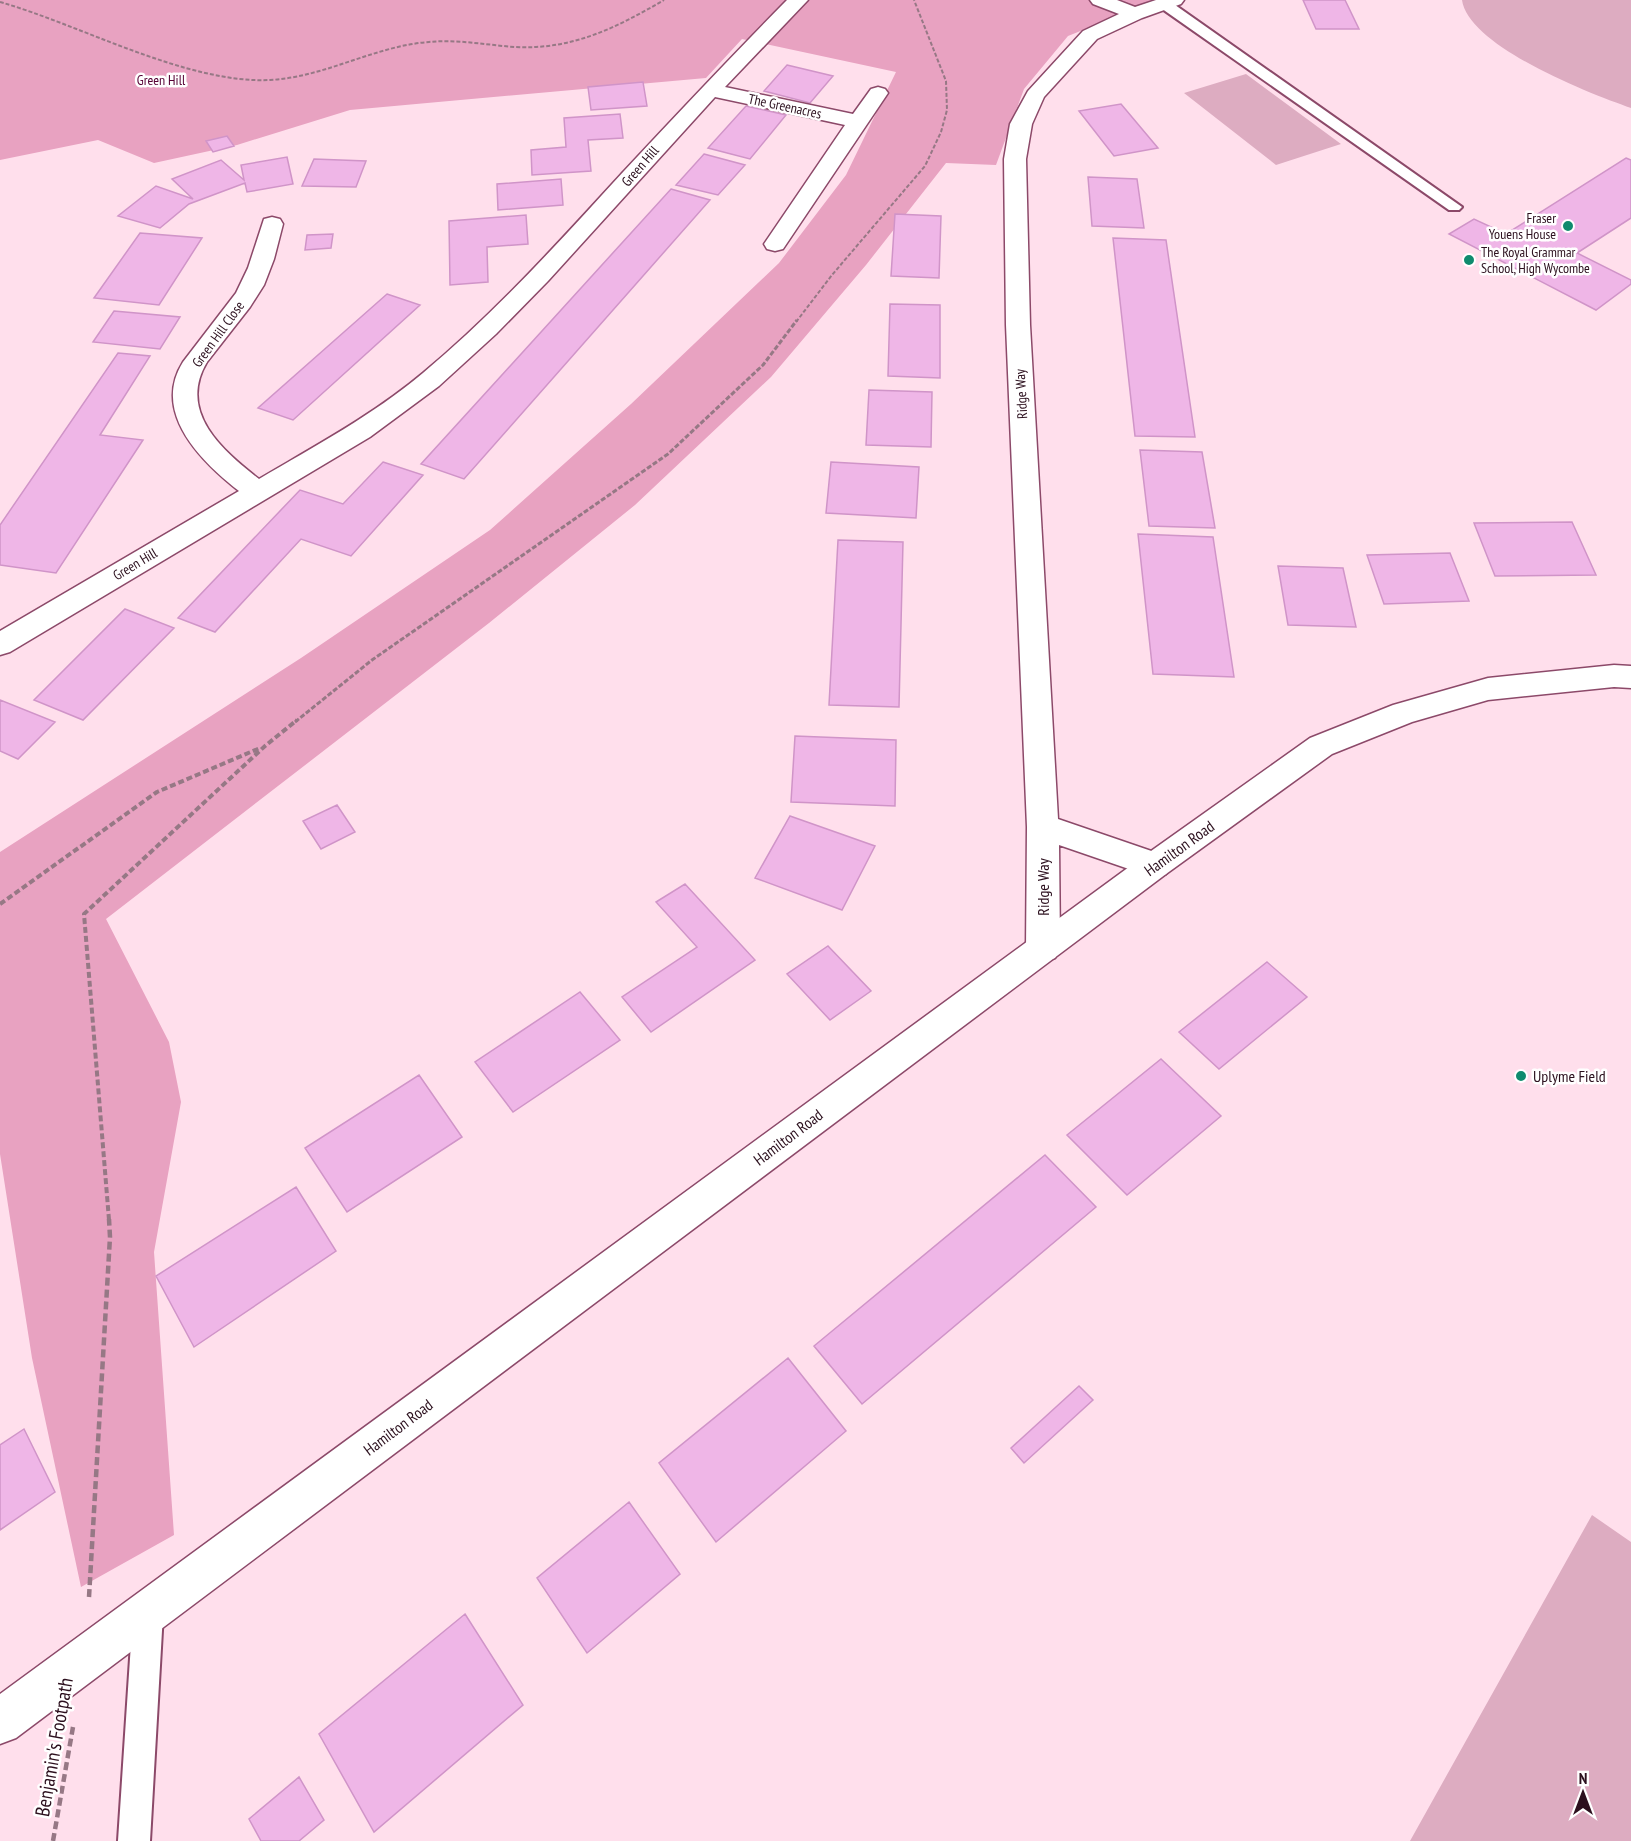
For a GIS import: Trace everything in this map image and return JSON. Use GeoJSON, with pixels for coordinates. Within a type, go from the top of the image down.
{"type":"FeatureCollection","features":[{"type":"Feature","properties":{"kind":"street","name":"Green Hill"},"geometry":{"type":"LineString","coordinates":[[0,644],[361,431],[430,380],[487,329],[540,276],[710,90],[798,0]]}},
{"type":"Feature","properties":{"kind":"street"},"geometry":{"type":"LineString","coordinates":[[1100,0],[1135,14]]}},
{"type":"Feature","properties":{"kind":"street","name":"Ridge Way"},"geometry":{"type":"LineString","coordinates":[[1043,948],[1043,827],[1018,325],[1015,159],[1022,124],[1035,95],[1090,35],[1135,14],[1169,2]]}},
{"type":"Feature","properties":{"kind":"street","name":"The Greenacres"},"geometry":{"type":"LineString","coordinates":[[710,90],[860,122]]}},
{"type":"Feature","properties":{"kind":"street"},"geometry":{"type":"LineString","coordinates":[[775,244],[878,93]]}},
{"type":"Feature","properties":{"kind":"street","name":"Green Hill Close"},"geometry":{"type":"LineString","coordinates":[[257,491],[210,453],[189,423],[184,389],[194,363],[250,291],[264,259],[272,224]]}},
{"type":"Feature","properties":{"kind":"street","name":"Hamilton Road"},"geometry":{"type":"LineString","coordinates":[[0,1722],[1043,948],[1321,746],[1404,713],[1488,689],[1614,676],[1631,677]]}},
{"type":"Feature","properties":{"kind":"street"},"geometry":{"type":"LineString","coordinates":[[1043,827],[1155,866]]}},
{"type":"Feature","properties":{"kind":"lane"},"geometry":{"type":"LineString","coordinates":[[1169,2],[1454,207]]}},
{"type":"Feature","properties":{"kind":"lane"},"geometry":{"type":"LineString","coordinates":[[134,1841],[148,1612]]}},
{"type":"Feature","properties":{"kind":"path"},"geometry":{"type":"LineString","coordinates":[[0,2],[189,67],[227,77],[255,81],[286,79],[335,68],[388,48],[418,42],[446,41],[544,48],[572,44],[598,36],[664,0]]}},
{"type":"Feature","properties":{"kind":"path"},"geometry":{"type":"LineString","coordinates":[[0,904],[157,792],[265,746],[372,660],[668,454],[763,365],[832,275],[925,166],[941,132],[947,110],[946,81],[914,0]]}},
{"type":"Feature","properties":{"kind":"path","name":"Benjamin's Footpath"},"geometry":{"type":"LineString","coordinates":[[53,1841],[85,1659],[110,1237],[88,994],[84,914],[265,746]]}},
{"type":"Feature","properties":{"kind":"shaded area"},"geometry":{"type":"Polygon","coordinates":[[[1462,0],[1631,0],[1631,108],[1561,80],[1507,51],[1485,34],[1469,17],[1462,0]]]}},
{"type":"Feature","properties":{"kind":"shaded area"},"geometry":{"type":"Polygon","coordinates":[[[1246,74],[1341,144],[1276,165],[1184,93],[1246,74]]]}},
{"type":"Feature","properties":{"kind":"shaded area"},"geometry":{"type":"Polygon","coordinates":[[[1592,1515],[1631,1542],[1631,1841],[1410,1841],[1592,1515]]]}},
{"type":"Feature","properties":{"kind":"green space"},"geometry":{"type":"Polygon","coordinates":[[[0,0],[1158,0],[1068,36],[1024,89],[996,165],[946,163],[866,265],[771,377],[635,505],[489,623],[106,919],[169,1042],[181,1102],[154,1252],[174,1535],[81,1587],[32,1358],[0,1154],[0,852],[301,658],[490,530],[631,404],[779,263],[846,175],[896,72],[742,39],[706,78],[350,110],[237,145],[154,163],[98,140],[0,160],[0,0]]]}},
{"type":"Feature","properties":{"kind":"building"},"geometry":{"type":"Polygon","coordinates":[[[1303,0],[1345,0],[1359,29],[1316,29],[1303,0]]]}},
{"type":"Feature","properties":{"kind":"building"},"geometry":{"type":"Polygon","coordinates":[[[787,65],[833,76],[810,103],[764,91],[787,65]]]}},
{"type":"Feature","properties":{"kind":"building"},"geometry":{"type":"Polygon","coordinates":[[[643,82],[647,106],[591,110],[588,87],[643,82]]]}},
{"type":"Feature","properties":{"kind":"building"},"geometry":{"type":"Polygon","coordinates":[[[1121,104],[1158,148],[1114,156],[1079,111],[1121,104]]]}},
{"type":"Feature","properties":{"kind":"building"},"geometry":{"type":"Polygon","coordinates":[[[746,106],[786,115],[750,159],[708,148],[746,106]]]}},
{"type":"Feature","properties":{"kind":"building"},"geometry":{"type":"Polygon","coordinates":[[[620,114],[623,138],[588,140],[591,171],[532,175],[531,150],[566,147],[564,118],[620,114]]]}},
{"type":"Feature","properties":{"kind":"building"},"geometry":{"type":"Polygon","coordinates":[[[227,136],[234,146],[213,152],[206,141],[227,136]]]}},
{"type":"Feature","properties":{"kind":"building"},"geometry":{"type":"Polygon","coordinates":[[[704,154],[745,165],[718,195],[676,185],[704,154]]]}},
{"type":"Feature","properties":{"kind":"building"},"geometry":{"type":"Polygon","coordinates":[[[287,157],[293,184],[247,192],[245,183],[189,204],[160,228],[118,216],[156,186],[193,199],[172,179],[221,160],[244,180],[241,165],[287,157]]]}},
{"type":"Feature","properties":{"kind":"building","name":"Fraser Youens House"},"geometry":{"type":"Polygon","coordinates":[[[1626,158],[1631,160],[1631,218],[1577,253],[1631,280],[1631,284],[1596,310],[1449,234],[1474,219],[1506,234],[1626,158]]]}},
{"type":"Feature","properties":{"kind":"building"},"geometry":{"type":"Polygon","coordinates":[[[314,159],[366,161],[356,187],[302,186],[314,159]]]}},
{"type":"Feature","properties":{"kind":"building"},"geometry":{"type":"Polygon","coordinates":[[[1088,177],[1137,179],[1144,228],[1092,226],[1088,177]]]}},
{"type":"Feature","properties":{"kind":"building"},"geometry":{"type":"Polygon","coordinates":[[[561,179],[563,205],[498,210],[497,184],[561,179]]]}},
{"type":"Feature","properties":{"kind":"building"},"geometry":{"type":"Polygon","coordinates":[[[671,189],[710,200],[464,479],[421,464],[671,189]]]}},
{"type":"Feature","properties":{"kind":"building"},"geometry":{"type":"Polygon","coordinates":[[[895,214],[941,216],[939,278],[891,276],[895,214]]]}},
{"type":"Feature","properties":{"kind":"building"},"geometry":{"type":"Polygon","coordinates":[[[526,215],[528,244],[487,247],[488,282],[450,285],[449,221],[526,215]]]}},
{"type":"Feature","properties":{"kind":"building"},"geometry":{"type":"Polygon","coordinates":[[[140,233],[202,238],[159,305],[94,298],[140,233]]]}},
{"type":"Feature","properties":{"kind":"building"},"geometry":{"type":"Polygon","coordinates":[[[333,234],[331,248],[305,250],[307,235],[333,234]]]}},
{"type":"Feature","properties":{"kind":"building"},"geometry":{"type":"Polygon","coordinates":[[[1113,238],[1166,240],[1195,437],[1135,436],[1113,238]]]}},
{"type":"Feature","properties":{"kind":"building"},"geometry":{"type":"Polygon","coordinates":[[[387,294],[420,305],[293,420],[258,408],[387,294]]]}},
{"type":"Feature","properties":{"kind":"building"},"geometry":{"type":"Polygon","coordinates":[[[890,304],[940,305],[940,378],[888,376],[890,304]]]}},
{"type":"Feature","properties":{"kind":"building"},"geometry":{"type":"Polygon","coordinates":[[[114,311],[180,317],[160,349],[93,342],[114,311]]]}},
{"type":"Feature","properties":{"kind":"building"},"geometry":{"type":"Polygon","coordinates":[[[118,353],[150,356],[100,435],[143,440],[56,573],[0,565],[0,525],[118,353]]]}},
{"type":"Feature","properties":{"kind":"building"},"geometry":{"type":"Polygon","coordinates":[[[869,390],[932,392],[931,447],[866,445],[869,390]]]}},
{"type":"Feature","properties":{"kind":"building"},"geometry":{"type":"Polygon","coordinates":[[[1140,450],[1202,452],[1215,528],[1149,526],[1140,450]]]}},
{"type":"Feature","properties":{"kind":"building"},"geometry":{"type":"Polygon","coordinates":[[[383,462],[423,475],[351,556],[301,539],[215,632],[178,618],[300,490],[343,504],[383,462]]]}},
{"type":"Feature","properties":{"kind":"building"},"geometry":{"type":"Polygon","coordinates":[[[831,462],[919,467],[916,518],[826,513],[831,462]]]}},
{"type":"Feature","properties":{"kind":"building"},"geometry":{"type":"Polygon","coordinates":[[[1572,522],[1596,575],[1495,576],[1474,523],[1572,522]]]}},
{"type":"Feature","properties":{"kind":"building"},"geometry":{"type":"Polygon","coordinates":[[[1138,534],[1213,537],[1234,677],[1153,674],[1138,534]]]}},
{"type":"Feature","properties":{"kind":"building"},"geometry":{"type":"Polygon","coordinates":[[[838,540],[903,542],[899,707],[829,705],[838,540]]]}},
{"type":"Feature","properties":{"kind":"building"},"geometry":{"type":"Polygon","coordinates":[[[1450,553],[1469,601],[1384,604],[1367,555],[1450,553]]]}},
{"type":"Feature","properties":{"kind":"building"},"geometry":{"type":"Polygon","coordinates":[[[1278,566],[1343,568],[1356,627],[1288,625],[1278,566]]]}},
{"type":"Feature","properties":{"kind":"building"},"geometry":{"type":"Polygon","coordinates":[[[125,609],[174,628],[83,720],[34,700],[125,609]]]}},
{"type":"Feature","properties":{"kind":"building"},"geometry":{"type":"Polygon","coordinates":[[[0,700],[55,722],[18,759],[0,751],[0,700]]]}},
{"type":"Feature","properties":{"kind":"building"},"geometry":{"type":"Polygon","coordinates":[[[795,736],[896,740],[895,806],[791,802],[795,736]]]}},
{"type":"Feature","properties":{"kind":"building"},"geometry":{"type":"Polygon","coordinates":[[[337,805],[355,832],[321,849],[303,821],[337,805]]]}},
{"type":"Feature","properties":{"kind":"building"},"geometry":{"type":"Polygon","coordinates":[[[790,816],[875,846],[842,910],[755,878],[790,816]]]}},
{"type":"Feature","properties":{"kind":"building"},"geometry":{"type":"Polygon","coordinates":[[[685,884],[755,960],[651,1032],[622,997],[697,947],[656,902],[685,884]]]}},
{"type":"Feature","properties":{"kind":"building"},"geometry":{"type":"Polygon","coordinates":[[[828,946],[871,991],[830,1020],[787,974],[828,946]]]}},
{"type":"Feature","properties":{"kind":"building"},"geometry":{"type":"Polygon","coordinates":[[[1267,962],[1307,997],[1219,1069],[1179,1032],[1267,962]]]}},
{"type":"Feature","properties":{"kind":"building"},"geometry":{"type":"Polygon","coordinates":[[[580,992],[620,1040],[513,1112],[475,1062],[580,992]]]}},
{"type":"Feature","properties":{"kind":"building"},"geometry":{"type":"Polygon","coordinates":[[[1161,1059],[1221,1116],[1127,1195],[1067,1135],[1161,1059]]]}},
{"type":"Feature","properties":{"kind":"building"},"geometry":{"type":"Polygon","coordinates":[[[419,1075],[462,1137],[347,1212],[305,1148],[419,1075]]]}},
{"type":"Feature","properties":{"kind":"building"},"geometry":{"type":"Polygon","coordinates":[[[1045,1155],[1096,1207],[862,1404],[814,1346],[1045,1155]]]}},
{"type":"Feature","properties":{"kind":"building"},"geometry":{"type":"Polygon","coordinates":[[[296,1187],[336,1251],[194,1347],[156,1276],[296,1187]]]}},
{"type":"Feature","properties":{"kind":"building"},"geometry":{"type":"Polygon","coordinates":[[[788,1358],[846,1431],[716,1542],[659,1463],[788,1358]]]}},
{"type":"Feature","properties":{"kind":"building"},"geometry":{"type":"Polygon","coordinates":[[[1079,1386],[1093,1400],[1024,1463],[1011,1448],[1079,1386]]]}},
{"type":"Feature","properties":{"kind":"building"},"geometry":{"type":"Polygon","coordinates":[[[24,1429],[55,1492],[0,1530],[0,1445],[24,1429]]]}},
{"type":"Feature","properties":{"kind":"building"},"geometry":{"type":"Polygon","coordinates":[[[629,1502],[680,1574],[587,1653],[537,1578],[629,1502]]]}},
{"type":"Feature","properties":{"kind":"building"},"geometry":{"type":"Polygon","coordinates":[[[465,1614],[523,1705],[374,1832],[319,1734],[465,1614]]]}},
{"type":"Feature","properties":{"kind":"building"},"geometry":{"type":"Polygon","coordinates":[[[299,1777],[324,1820],[299,1841],[261,1841],[249,1819],[299,1777]]]}},
{"type":"Feature","properties":{"kind":"place","name":"Fraser Youens House"},"geometry":{"type":"Point","coordinates":[1568,226]}},
{"type":"Feature","properties":{"kind":"place","name":"The Royal Grammar School, High Wycombe"},"geometry":{"type":"Point","coordinates":[1469,260]}},
{"type":"Feature","properties":{"kind":"place","name":"Uplyme Field"},"geometry":{"type":"Point","coordinates":[1521,1076]}}]}
